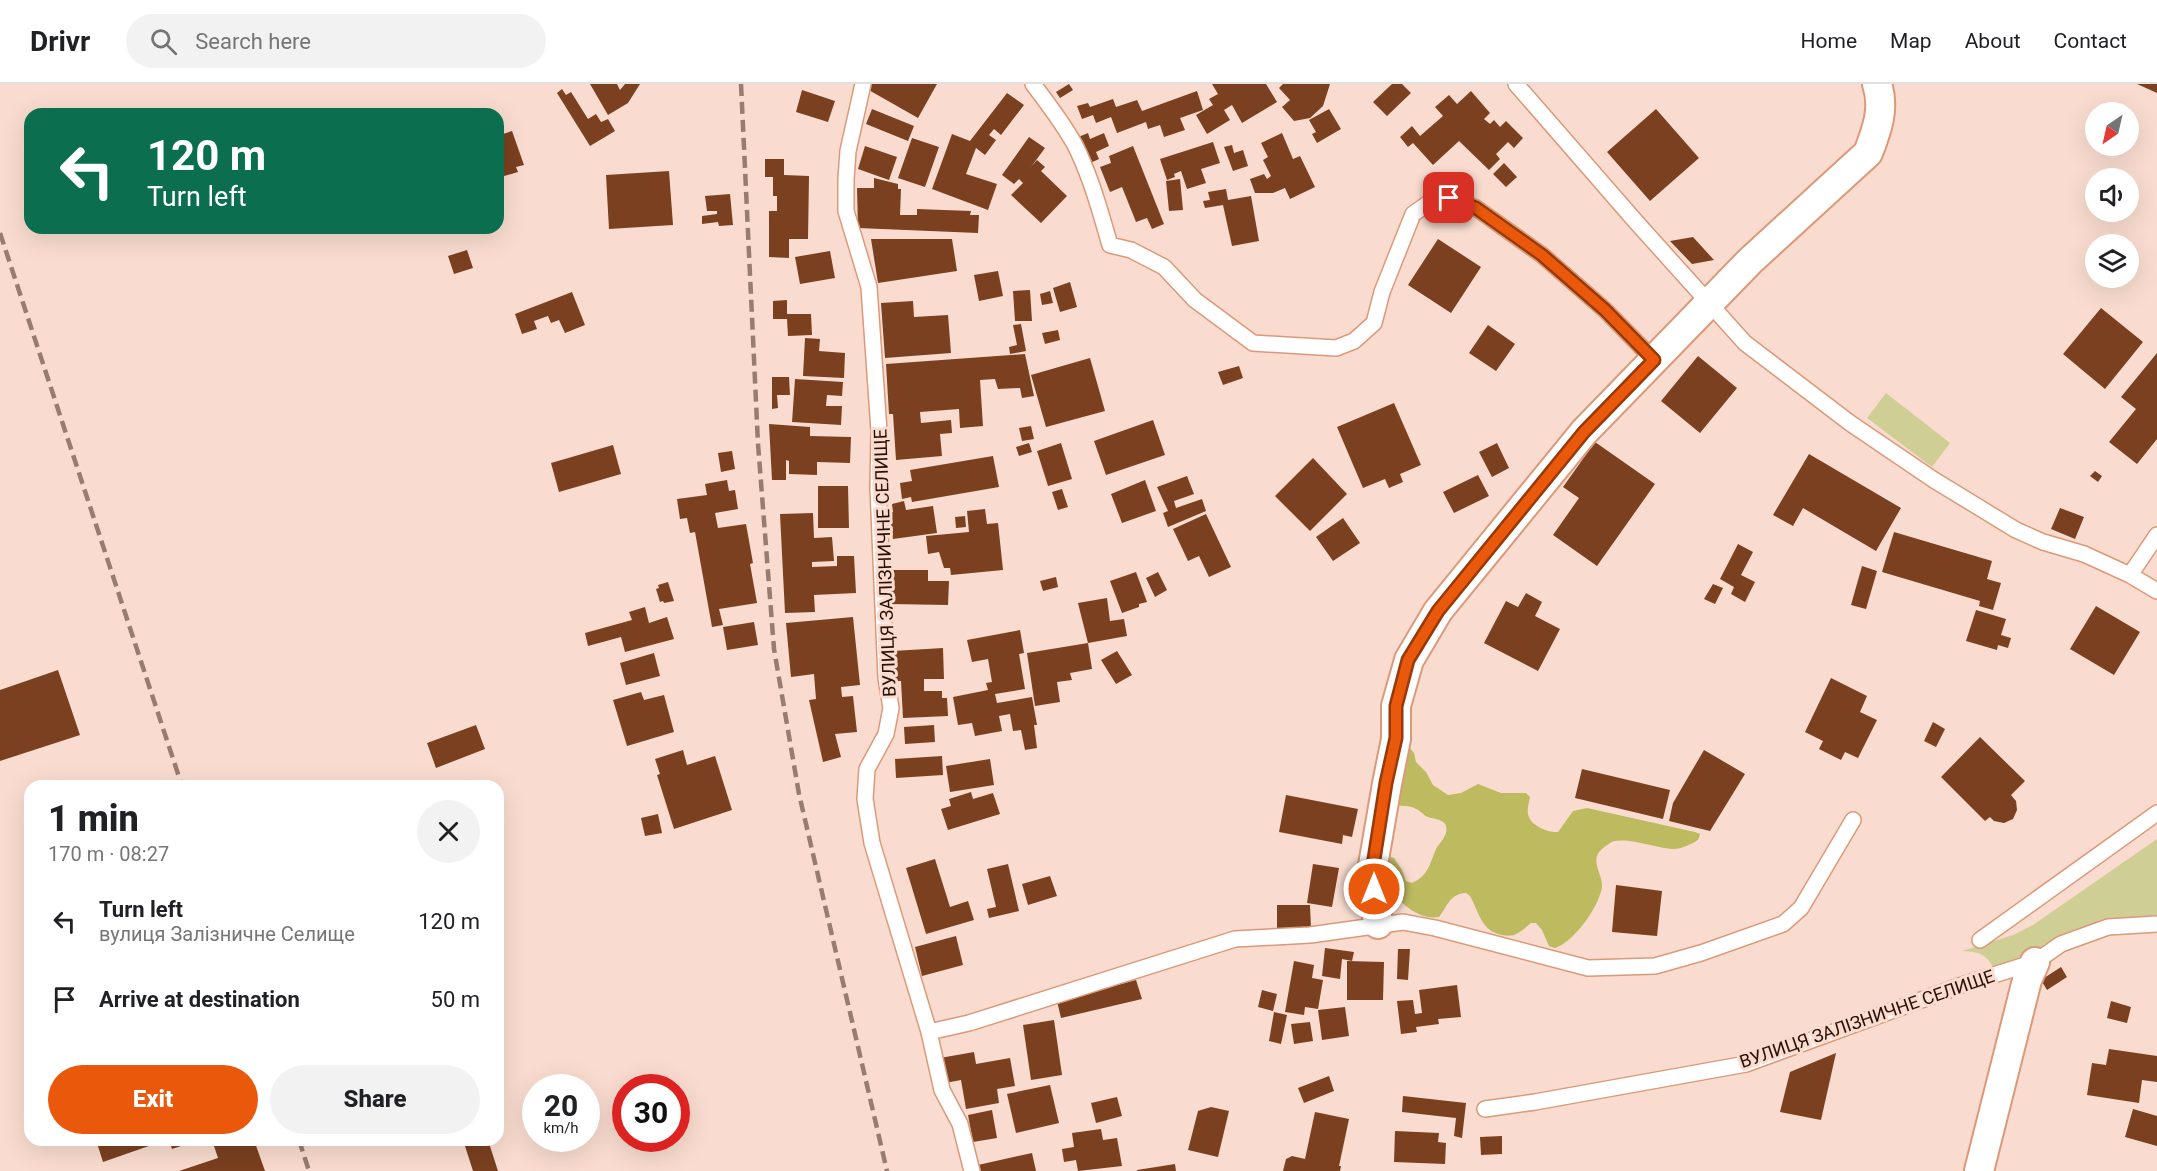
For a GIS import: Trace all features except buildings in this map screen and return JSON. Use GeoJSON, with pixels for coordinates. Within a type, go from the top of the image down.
{"type":"FeatureCollection","features":[{"type":"Feature","properties":{"kind":"street"},"geometry":{"type":"LineString","coordinates":[[1378,924],[1372,872],[1386,783],[1396,738],[1396,706],[1408,660],[1438,611],[1584,432],[1750,261],[1868,153],[1877,129],[1881,98],[1877,84]]}},
{"type":"Feature","properties":{"kind":"street"},"geometry":{"type":"LineString","coordinates":[[1978,1171],[2027,980],[2035,962]]}},
{"type":"Feature","properties":{"kind":"lane","name":"ВУЛИЦЯ ЗАЛІЗНИЧНЕ СЕЛИЩЕ"},"geometry":{"type":"LineString","coordinates":[[863,84],[848,150],[846,211],[869,287],[879,431],[878,488],[886,678],[891,708],[886,734],[867,769],[865,799],[872,843],[929,1032],[942,1090],[960,1124],[972,1171]]}},
{"type":"Feature","properties":{"kind":"lane"},"geometry":{"type":"LineString","coordinates":[[1033,84],[1075,145],[1091,182],[1110,245],[1131,250],[1164,267],[1195,300],[1253,343],[1336,348],[1354,341],[1374,323],[1382,292],[1413,214],[1433,200],[1449,198],[1476,208],[1542,255],[1605,310],[1654,360]]}},
{"type":"Feature","properties":{"kind":"lane"},"geometry":{"type":"LineString","coordinates":[[1516,84],[1745,343],[1850,423],[1934,480],[2016,530],[2043,542],[2084,554],[2130,575],[2157,591]]}},
{"type":"Feature","properties":{"kind":"lane"},"geometry":{"type":"LineString","coordinates":[[2130,575],[2157,535]]}},
{"type":"Feature","properties":{"kind":"lane"},"geometry":{"type":"LineString","coordinates":[[1980,940],[2157,813]]}},
{"type":"Feature","properties":{"kind":"lane"},"geometry":{"type":"LineString","coordinates":[[929,1032],[969,1023],[1235,939],[1310,935],[1378,924],[1403,922],[1435,928],[1588,968],[1655,966],[1701,953],[1784,924],[1801,908],[1853,820]]}},
{"type":"Feature","properties":{"kind":"lane","name":"ВУЛИЦЯ ЗАЛІЗНИЧНЕ СЕЛИЩЕ"},"geometry":{"type":"LineString","coordinates":[[1485,1109],[1746,1064],[1965,984],[2035,962],[2061,944],[2108,927],[2157,924]]}},
{"type":"Feature","properties":{"kind":"shaded area"},"geometry":{"type":"Polygon","coordinates":[[[1886,393],[1950,443],[1932,467],[1867,418],[1886,393]]]}},
{"type":"Feature","properties":{"kind":"shaded area"},"geometry":{"type":"Polygon","coordinates":[[[1409,747],[1414,753],[1416,762],[1426,772],[1433,785],[1448,795],[1461,793],[1478,784],[1501,793],[1526,793],[1530,797],[1529,817],[1537,826],[1546,830],[1558,832],[1573,811],[1587,808],[1695,832],[1700,836],[1695,842],[1676,849],[1623,841],[1610,843],[1601,850],[1596,860],[1602,887],[1591,914],[1570,939],[1555,948],[1549,946],[1536,923],[1531,923],[1511,936],[1495,933],[1485,925],[1470,896],[1466,893],[1452,898],[1439,917],[1422,915],[1407,907],[1383,882],[1382,861],[1390,857],[1394,858],[1402,870],[1406,881],[1412,883],[1422,877],[1446,833],[1446,825],[1442,821],[1428,817],[1411,807],[1393,805],[1409,747]]]}},
{"type":"Feature","properties":{"kind":"shaded area"},"geometry":{"type":"Polygon","coordinates":[[[2157,839],[2157,915],[2107,920],[2033,957],[1996,972],[1983,955],[1962,951],[2013,935],[2033,925],[2157,839]]]}},
{"type":"Feature","properties":{"kind":"railway"},"geometry":{"type":"LineString","coordinates":[[741,84],[758,444],[774,649],[799,794],[887,1171]]}},
{"type":"Feature","properties":{"kind":"railway"},"geometry":{"type":"LineString","coordinates":[[0,233],[180,780]]}},
{"type":"Feature","properties":{"kind":"railway"},"geometry":{"type":"LineString","coordinates":[[301,1146],[309,1171]]}},
{"type":"Feature","properties":{"kind":"route"},"geometry":{"type":"LineString","coordinates":[[1374,889],[1372,872],[1386,783],[1396,738],[1396,706],[1408,660],[1438,611],[1584,432],[1654,360],[1605,310],[1542,255],[1476,208],[1449,198]]}}]}
